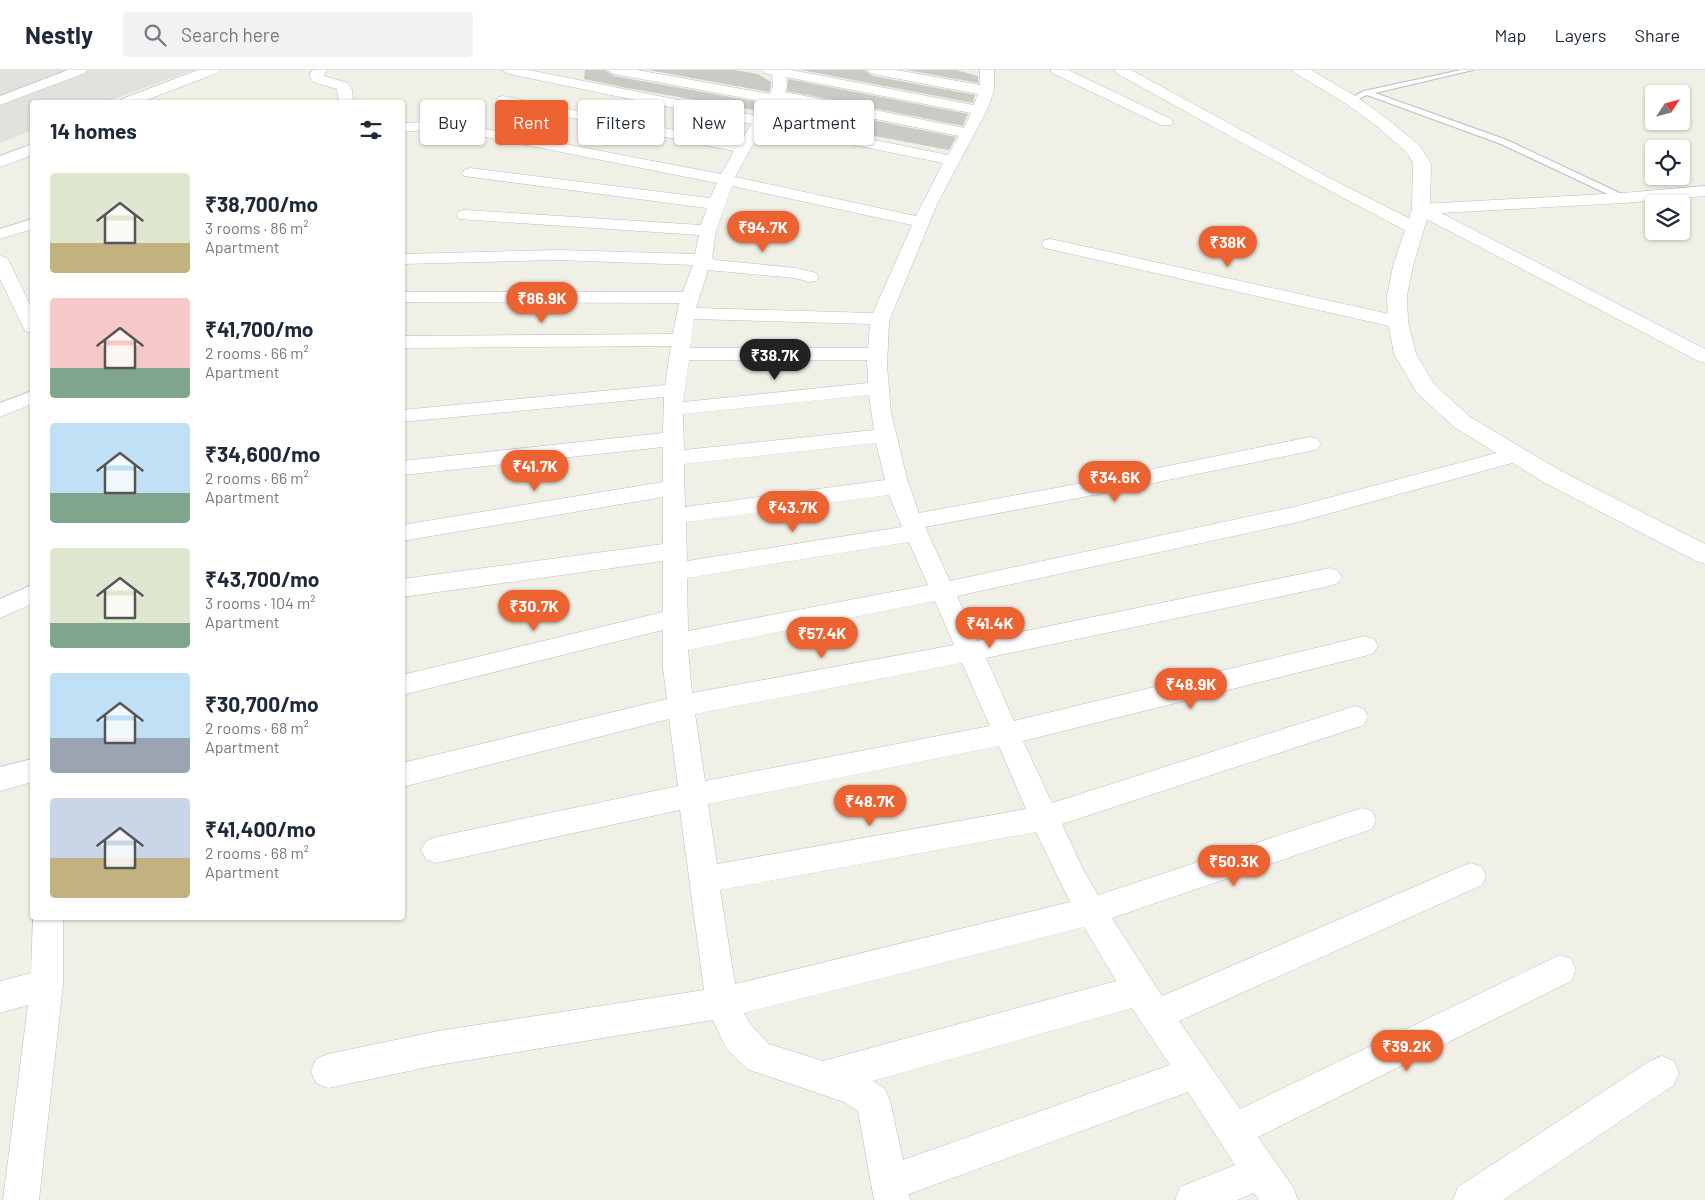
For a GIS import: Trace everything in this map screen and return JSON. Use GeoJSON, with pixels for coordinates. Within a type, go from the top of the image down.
{"type":"FeatureCollection","features":[{"type":"Feature","properties":{"kind":"street"},"geometry":{"type":"LineString","coordinates":[[0,101],[80,70]]}},
{"type":"Feature","properties":{"kind":"street"},"geometry":{"type":"LineString","coordinates":[[320,70],[316,75],[318,79],[342,86],[345,90],[346,100]]}},
{"type":"Feature","properties":{"kind":"street"},"geometry":{"type":"LineString","coordinates":[[509,70],[754,119]]}},
{"type":"Feature","properties":{"kind":"street"},"geometry":{"type":"LineString","coordinates":[[614,70],[776,81],[985,90]]}},
{"type":"Feature","properties":{"kind":"street"},"geometry":{"type":"LineString","coordinates":[[874,70],[985,90]]}},
{"type":"Feature","properties":{"kind":"street"},"geometry":{"type":"LineString","coordinates":[[1057,70],[1166,122]]}},
{"type":"Feature","properties":{"kind":"street"},"geometry":{"type":"LineString","coordinates":[[1121,70],[1314,176],[1417,218],[1705,358]]}},
{"type":"Feature","properties":{"kind":"street"},"geometry":{"type":"LineString","coordinates":[[1300,70],[1359,97],[1414,150],[1422,163],[1417,218],[1397,296],[1398,322],[1405,354],[1425,388],[1462,422],[1553,477],[1705,555]]}},
{"type":"Feature","properties":{"kind":"street"},"geometry":{"type":"LineString","coordinates":[[134,100],[218,72]]}},
{"type":"Feature","properties":{"kind":"street"},"geometry":{"type":"LineString","coordinates":[[155,100],[218,72]]}},
{"type":"Feature","properties":{"kind":"street"},"geometry":{"type":"LineString","coordinates":[[769,100],[776,81]]}},
{"type":"Feature","properties":{"kind":"street"},"geometry":{"type":"LineString","coordinates":[[776,81],[967,134]]}},
{"type":"Feature","properties":{"kind":"street"},"geometry":{"type":"LineString","coordinates":[[985,90],[967,134],[936,188],[881,319],[878,354],[879,388],[885,435],[898,486],[914,528],[1072,879],[1147,1003],[1270,1186],[1193,1200]]}},
{"type":"Feature","properties":{"kind":"street"},"geometry":{"type":"LineString","coordinates":[[568,113],[743,148]]}},
{"type":"Feature","properties":{"kind":"street"},"geometry":{"type":"LineString","coordinates":[[407,128],[428,126],[470,130],[726,180],[922,222]]}},
{"type":"Feature","properties":{"kind":"street"},"geometry":{"type":"LineString","coordinates":[[754,132],[743,148],[726,180],[716,204],[688,305],[674,399],[676,668],[722,1002],[738,1036],[759,1057],[853,1088],[873,1101],[891,1191],[1195,1073]]}},
{"type":"Feature","properties":{"kind":"street"},"geometry":{"type":"LineString","coordinates":[[0,152],[30,140]]}},
{"type":"Feature","properties":{"kind":"street"},"geometry":{"type":"LineString","coordinates":[[874,144],[952,160]]}},
{"type":"Feature","properties":{"kind":"street"},"geometry":{"type":"LineString","coordinates":[[0,162],[30,150]]}},
{"type":"Feature","properties":{"kind":"street"},"geometry":{"type":"LineString","coordinates":[[470,173],[716,204]]}},
{"type":"Feature","properties":{"kind":"street"},"geometry":{"type":"LineString","coordinates":[[1417,218],[1705,191]]}},
{"type":"Feature","properties":{"kind":"street"},"geometry":{"type":"LineString","coordinates":[[465,215],[708,231]]}},
{"type":"Feature","properties":{"kind":"street"},"geometry":{"type":"LineString","coordinates":[[0,234],[30,225]]}},
{"type":"Feature","properties":{"kind":"street"},"geometry":{"type":"LineString","coordinates":[[1051,244],[1398,322]]}},
{"type":"Feature","properties":{"kind":"street"},"geometry":{"type":"LineString","coordinates":[[405,259],[558,255],[702,260],[710,265],[796,273],[810,277]]}},
{"type":"Feature","properties":{"kind":"street"},"geometry":{"type":"LineString","coordinates":[[0,261],[30,323]]}},
{"type":"Feature","properties":{"kind":"street"},"geometry":{"type":"LineString","coordinates":[[405,296],[688,305],[881,319]]}},
{"type":"Feature","properties":{"kind":"street"},"geometry":{"type":"LineString","coordinates":[[405,342],[681,347],[878,354]]}},
{"type":"Feature","properties":{"kind":"street"},"geometry":{"type":"LineString","coordinates":[[405,416],[879,388]]}},
{"type":"Feature","properties":{"kind":"street"},"geometry":{"type":"LineString","coordinates":[[0,411],[30,398]]}},
{"type":"Feature","properties":{"kind":"street"},"geometry":{"type":"LineString","coordinates":[[405,468],[885,435]]}},
{"type":"Feature","properties":{"kind":"street"},"geometry":{"type":"LineString","coordinates":[[405,588],[675,561],[914,528],[1099,487],[1310,444]]}},
{"type":"Feature","properties":{"kind":"street"},"geometry":{"type":"LineString","coordinates":[[676,643],[942,591],[1298,514],[1515,454]]}},
{"type":"Feature","properties":{"kind":"street"},"geometry":{"type":"LineString","coordinates":[[674,516],[898,486]]}},
{"type":"Feature","properties":{"kind":"street"},"geometry":{"type":"LineString","coordinates":[[405,533],[674,488]]}},
{"type":"Feature","properties":{"kind":"street"},"geometry":{"type":"LineString","coordinates":[[405,774],[681,706],[970,652],[1330,577]]}},
{"type":"Feature","properties":{"kind":"street"},"geometry":{"type":"LineString","coordinates":[[0,609],[30,595]]}},
{"type":"Feature","properties":{"kind":"street"},"geometry":{"type":"LineString","coordinates":[[405,684],[676,618]]}},
{"type":"Feature","properties":{"kind":"street"},"geometry":{"type":"LineString","coordinates":[[436,850],[693,795],[1006,734],[1365,646]]}},
{"type":"Feature","properties":{"kind":"street"},"geometry":{"type":"LineString","coordinates":[[704,880],[1044,818],[1356,717]]}},
{"type":"Feature","properties":{"kind":"street"},"geometry":{"type":"LineString","coordinates":[[0,779],[30,772]]}},
{"type":"Feature","properties":{"kind":"street"},"geometry":{"type":"LineString","coordinates":[[328,1071],[438,1048],[722,1002],[1091,910],[1362,820]]}},
{"type":"Feature","properties":{"kind":"street"},"geometry":{"type":"LineString","coordinates":[[823,1078],[1147,1003],[1471,876]]}},
{"type":"Feature","properties":{"kind":"street"},"geometry":{"type":"LineString","coordinates":[[21,1200],[47,984],[48,920]]}},
{"type":"Feature","properties":{"kind":"street"},"geometry":{"type":"LineString","coordinates":[[1233,1131],[1560,970]]}},
{"type":"Feature","properties":{"kind":"street"},"geometry":{"type":"LineString","coordinates":[[0,997],[47,984]]}},
{"type":"Feature","properties":{"kind":"street"},"geometry":{"type":"LineString","coordinates":[[1470,1200],[1662,1073]]}},
{"type":"Feature","properties":{"kind":"lane"},"geometry":{"type":"LineString","coordinates":[[1359,97],[1470,70]]}},
{"type":"Feature","properties":{"kind":"lane"},"geometry":{"type":"LineString","coordinates":[[1359,97],[1504,142],[1623,198]]}},
{"type":"Feature","properties":{"kind":"shaded area"},"geometry":{"type":"Polygon","coordinates":[[[0,70],[193,70],[111,100],[30,100],[30,131],[0,143],[0,70]]]}},
{"type":"Feature","properties":{"kind":"building"},"geometry":{"type":"Polygon","coordinates":[[[585,70],[605,70],[614,76],[754,101],[754,110],[744,108],[744,100],[696,100],[584,79],[585,70]]]}},
{"type":"Feature","properties":{"kind":"building"},"geometry":{"type":"Polygon","coordinates":[[[648,70],[734,70],[758,74],[771,82],[771,86],[769,92],[648,70]]]}},
{"type":"Feature","properties":{"kind":"building"},"geometry":{"type":"Polygon","coordinates":[[[801,70],[864,70],[873,76],[975,95],[973,103],[801,70]]]}},
{"type":"Feature","properties":{"kind":"building"},"geometry":{"type":"Polygon","coordinates":[[[907,70],[956,70],[978,76],[978,83],[907,70]]]}},
{"type":"Feature","properties":{"kind":"building"},"geometry":{"type":"Polygon","coordinates":[[[788,79],[968,114],[963,126],[874,108],[874,100],[832,100],[787,91],[788,79]]]}},
{"type":"Feature","properties":{"kind":"building"},"geometry":{"type":"Polygon","coordinates":[[[874,120],[956,137],[949,150],[874,136],[874,120]]]}}]}
